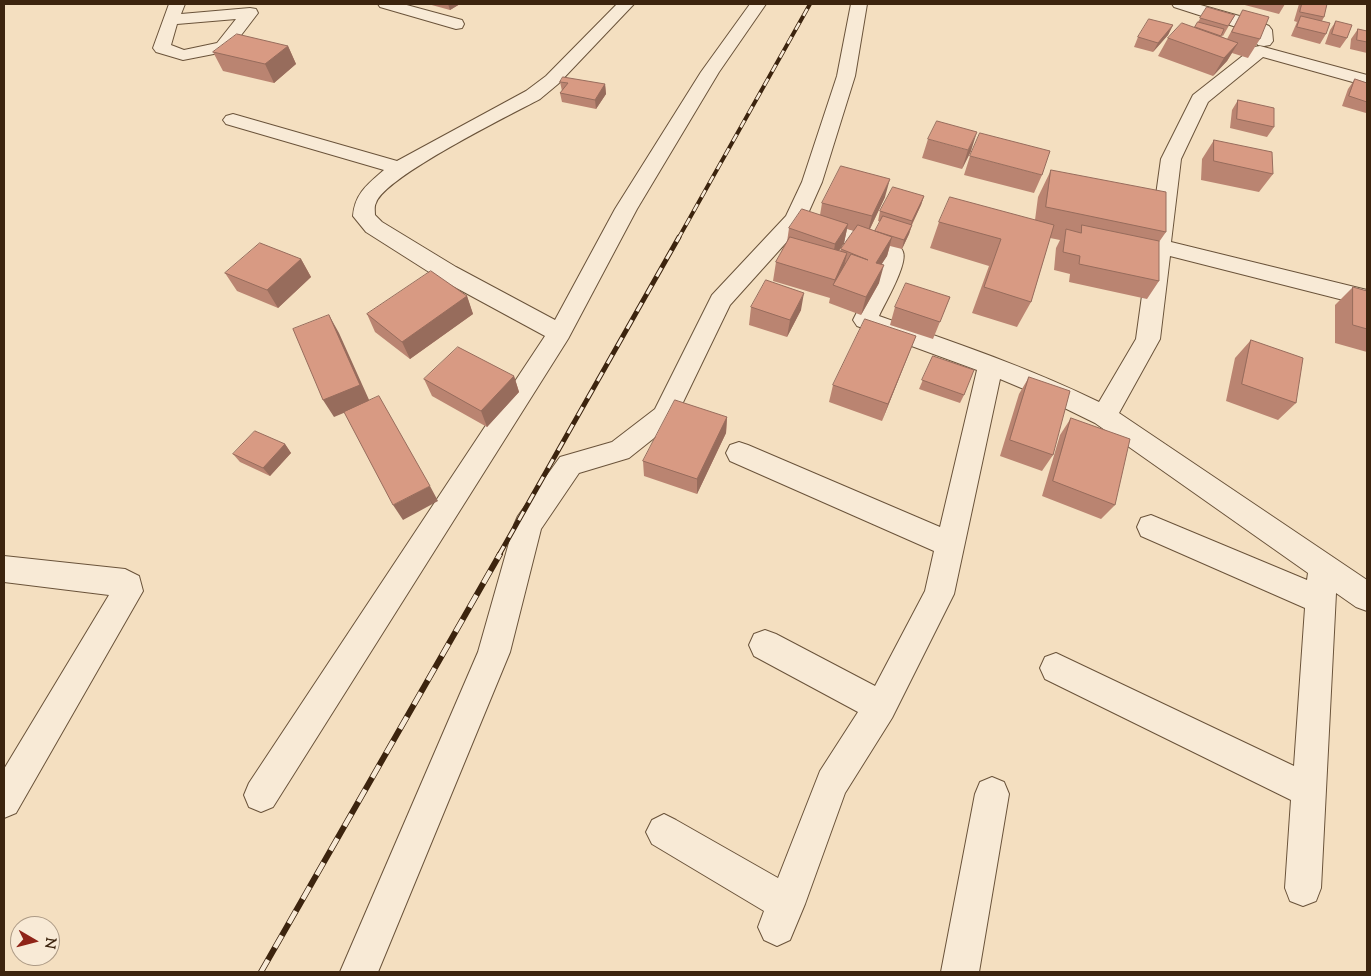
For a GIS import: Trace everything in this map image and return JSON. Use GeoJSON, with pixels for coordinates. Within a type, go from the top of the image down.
{"type":"FeatureCollection","features":[{"type":"Feature","properties":{"kind":"street"},"geometry":{"type":"LineString","coordinates":[[177,4],[162,48],[183,55],[223,47],[253,8]]}},
{"type":"Feature","properties":{"kind":"street"},"geometry":{"type":"LineString","coordinates":[[560,333],[448,273],[374,227],[364,216],[365,203],[373,191],[399,168],[534,95],[552,80],[626,4]]}},
{"type":"Feature","properties":{"kind":"street"},"geometry":{"type":"LineString","coordinates":[[261,795],[560,333],[626,209],[710,72],[758,4]]}},
{"type":"Feature","properties":{"kind":"street"},"geometry":{"type":"LineString","coordinates":[[359,972],[494,652],[528,524],[570,465],[620,450],[664,416],[720,301],[795,219],[812,182],[846,76],[859,4]]}},
{"type":"Feature","properties":{"kind":"street"},"geometry":{"type":"LineString","coordinates":[[1104,416],[1148,339],[1171,159],[1200,99],[1260,51],[1264,41],[1262,30],[1251,25],[1180,4]]}},
{"type":"Feature","properties":{"kind":"street"},"geometry":{"type":"LineString","coordinates":[[395,5],[456,24]]}},
{"type":"Feature","properties":{"kind":"street"},"geometry":{"type":"LineString","coordinates":[[170,20],[253,8]]}},
{"type":"Feature","properties":{"kind":"street"},"geometry":{"type":"LineString","coordinates":[[1260,51],[1367,81]]}},
{"type":"Feature","properties":{"kind":"street"},"geometry":{"type":"LineString","coordinates":[[233,120],[399,168]]}},
{"type":"Feature","properties":{"kind":"street"},"geometry":{"type":"LineString","coordinates":[[795,219],[887,249],[893,254],[892,264],[864,320],[991,365],[1047,388],[1104,416],[1367,597]]}},
{"type":"Feature","properties":{"kind":"street"},"geometry":{"type":"LineString","coordinates":[[1159,246],[1367,298]]}},
{"type":"Feature","properties":{"kind":"street"},"geometry":{"type":"LineString","coordinates":[[664,832],[782,916],[832,783],[881,707],[939,594],[991,365]]}},
{"type":"Feature","properties":{"kind":"street"},"geometry":{"type":"LineString","coordinates":[[739,453],[951,545]]}},
{"type":"Feature","properties":{"kind":"street"},"geometry":{"type":"LineString","coordinates":[[1151,527],[1319,599]]}},
{"type":"Feature","properties":{"kind":"street"},"geometry":{"type":"LineString","coordinates":[[1302,888],[1322,567]]}},
{"type":"Feature","properties":{"kind":"street"},"geometry":{"type":"LineString","coordinates":[[4,569],[125,583],[128,586],[128,591],[4,801]]}},
{"type":"Feature","properties":{"kind":"street"},"geometry":{"type":"LineString","coordinates":[[765,645],[881,707]]}},
{"type":"Feature","properties":{"kind":"street"},"geometry":{"type":"LineString","coordinates":[[1056,668],[1307,790]]}},
{"type":"Feature","properties":{"kind":"street"},"geometry":{"type":"LineString","coordinates":[[960,972],[992,794]]}},
{"type":"Feature","properties":{"kind":"building"},"geometry":{"type":"Polygon","coordinates":[[[1302,4],[1327,4],[1324,17],[1300,12],[1302,4]]]}},
{"type":"Feature","properties":{"kind":"building"},"geometry":{"type":"Polygon","coordinates":[[[1207,7],[1235,15],[1228,26],[1200,18],[1207,7]]]}},
{"type":"Feature","properties":{"kind":"building"},"geometry":{"type":"Polygon","coordinates":[[[1243,10],[1269,17],[1260,39],[1232,32],[1243,10]]]}},
{"type":"Feature","properties":{"kind":"building"},"geometry":{"type":"Polygon","coordinates":[[[1301,16],[1330,23],[1326,34],[1297,27],[1301,16]]]}},
{"type":"Feature","properties":{"kind":"building"},"geometry":{"type":"Polygon","coordinates":[[[1149,19],[1173,25],[1158,43],[1138,37],[1149,19]]]}},
{"type":"Feature","properties":{"kind":"building"},"geometry":{"type":"Polygon","coordinates":[[[1336,21],[1352,25],[1347,38],[1332,34],[1336,21]]]}},
{"type":"Feature","properties":{"kind":"building"},"geometry":{"type":"Polygon","coordinates":[[[1198,22],[1224,29],[1221,36],[1195,27],[1198,22]]]}},
{"type":"Feature","properties":{"kind":"building"},"geometry":{"type":"Polygon","coordinates":[[[1182,23],[1238,43],[1224,58],[1168,38],[1182,23]]]}},
{"type":"Feature","properties":{"kind":"building"},"geometry":{"type":"Polygon","coordinates":[[[1358,29],[1367,31],[1367,42],[1357,40],[1358,29]]]}},
{"type":"Feature","properties":{"kind":"building"},"geometry":{"type":"Polygon","coordinates":[[[237,34],[288,46],[265,64],[213,52],[237,34]]]}},
{"type":"Feature","properties":{"kind":"building"},"geometry":{"type":"Polygon","coordinates":[[[563,77],[605,84],[595,100],[560,93],[568,83],[560,82],[563,77]]]}},
{"type":"Feature","properties":{"kind":"building"},"geometry":{"type":"Polygon","coordinates":[[[1355,79],[1367,83],[1367,102],[1349,96],[1355,79]]]}},
{"type":"Feature","properties":{"kind":"building"},"geometry":{"type":"Polygon","coordinates":[[[1238,100],[1274,108],[1274,127],[1237,119],[1238,100]]]}},
{"type":"Feature","properties":{"kind":"building"},"geometry":{"type":"Polygon","coordinates":[[[937,121],[977,132],[968,150],[928,139],[937,121]]]}},
{"type":"Feature","properties":{"kind":"building"},"geometry":{"type":"Polygon","coordinates":[[[980,133],[1050,151],[1042,175],[970,156],[980,133]]]}},
{"type":"Feature","properties":{"kind":"building"},"geometry":{"type":"Polygon","coordinates":[[[1214,140],[1272,152],[1273,174],[1214,161],[1214,140]]]}},
{"type":"Feature","properties":{"kind":"building"},"geometry":{"type":"Polygon","coordinates":[[[841,166],[890,179],[872,216],[822,203],[841,166]]]}},
{"type":"Feature","properties":{"kind":"building"},"geometry":{"type":"Polygon","coordinates":[[[1051,170],[1166,192],[1166,232],[1046,207],[1051,170]]]}},
{"type":"Feature","properties":{"kind":"building"},"geometry":{"type":"Polygon","coordinates":[[[893,187],[924,196],[912,221],[880,211],[893,187]]]}},
{"type":"Feature","properties":{"kind":"building"},"geometry":{"type":"Polygon","coordinates":[[[950,197],[1054,225],[1031,302],[984,287],[1001,239],[939,222],[950,197]]]}},
{"type":"Feature","properties":{"kind":"building"},"geometry":{"type":"Polygon","coordinates":[[[802,209],[848,224],[835,244],[789,228],[802,209]]]}},
{"type":"Feature","properties":{"kind":"building"},"geometry":{"type":"Polygon","coordinates":[[[883,216],[912,225],[904,240],[875,231],[883,216]]]}},
{"type":"Feature","properties":{"kind":"building"},"geometry":{"type":"Polygon","coordinates":[[[858,225],[892,237],[876,263],[884,265],[866,297],[833,285],[851,254],[868,260],[841,249],[858,225]]]}},
{"type":"Feature","properties":{"kind":"building"},"geometry":{"type":"Polygon","coordinates":[[[1082,225],[1159,241],[1159,281],[1079,264],[1080,256],[1063,252],[1066,229],[1081,233],[1082,225]]]}},
{"type":"Feature","properties":{"kind":"building"},"geometry":{"type":"Polygon","coordinates":[[[790,237],[847,253],[835,280],[776,262],[790,237]]]}},
{"type":"Feature","properties":{"kind":"building"},"geometry":{"type":"Polygon","coordinates":[[[260,243],[301,259],[267,290],[225,273],[260,243]]]}},
{"type":"Feature","properties":{"kind":"building"},"geometry":{"type":"Polygon","coordinates":[[[431,271],[467,296],[402,342],[367,314],[431,271]]]}},
{"type":"Feature","properties":{"kind":"building"},"geometry":{"type":"Polygon","coordinates":[[[766,280],[804,293],[790,320],[751,307],[766,280]]]}},
{"type":"Feature","properties":{"kind":"building"},"geometry":{"type":"Polygon","coordinates":[[[906,283],[950,297],[940,322],[895,307],[906,283]]]}},
{"type":"Feature","properties":{"kind":"building"},"geometry":{"type":"Polygon","coordinates":[[[1353,287],[1367,291],[1367,329],[1353,325],[1353,287]]]}},
{"type":"Feature","properties":{"kind":"building"},"geometry":{"type":"Polygon","coordinates":[[[329,315],[360,385],[323,400],[293,329],[329,315]]]}},
{"type":"Feature","properties":{"kind":"building"},"geometry":{"type":"Polygon","coordinates":[[[865,319],[916,336],[888,404],[833,385],[865,319]]]}},
{"type":"Feature","properties":{"kind":"building"},"geometry":{"type":"Polygon","coordinates":[[[1251,340],[1303,358],[1296,403],[1242,384],[1251,340]]]}},
{"type":"Feature","properties":{"kind":"building"},"geometry":{"type":"Polygon","coordinates":[[[458,347],[514,376],[481,411],[424,379],[458,347]]]}},
{"type":"Feature","properties":{"kind":"building"},"geometry":{"type":"Polygon","coordinates":[[[933,356],[974,370],[964,395],[922,380],[933,356]]]}},
{"type":"Feature","properties":{"kind":"building"},"geometry":{"type":"Polygon","coordinates":[[[1029,377],[1070,391],[1053,455],[1010,440],[1029,377]]]}},
{"type":"Feature","properties":{"kind":"building"},"geometry":{"type":"Polygon","coordinates":[[[379,396],[430,486],[393,505],[344,412],[379,396]]]}},
{"type":"Feature","properties":{"kind":"building"},"geometry":{"type":"Polygon","coordinates":[[[675,400],[727,417],[697,479],[643,461],[675,400]]]}},
{"type":"Feature","properties":{"kind":"building"},"geometry":{"type":"Polygon","coordinates":[[[1071,418],[1130,439],[1115,505],[1053,481],[1071,418]]]}},
{"type":"Feature","properties":{"kind":"building"},"geometry":{"type":"Polygon","coordinates":[[[255,431],[285,444],[263,468],[233,454],[255,431]]]}},
{"type":"Feature","properties":{"kind":"railway"},"geometry":{"type":"LineString","coordinates":[[678,239],[810,4]]}},
{"type":"Feature","properties":{"kind":"railway"},"geometry":{"type":"LineString","coordinates":[[499,555],[679,237]]}},
{"type":"Feature","properties":{"kind":"railway"},"geometry":{"type":"LineString","coordinates":[[261,972],[500,554]]}}]}
